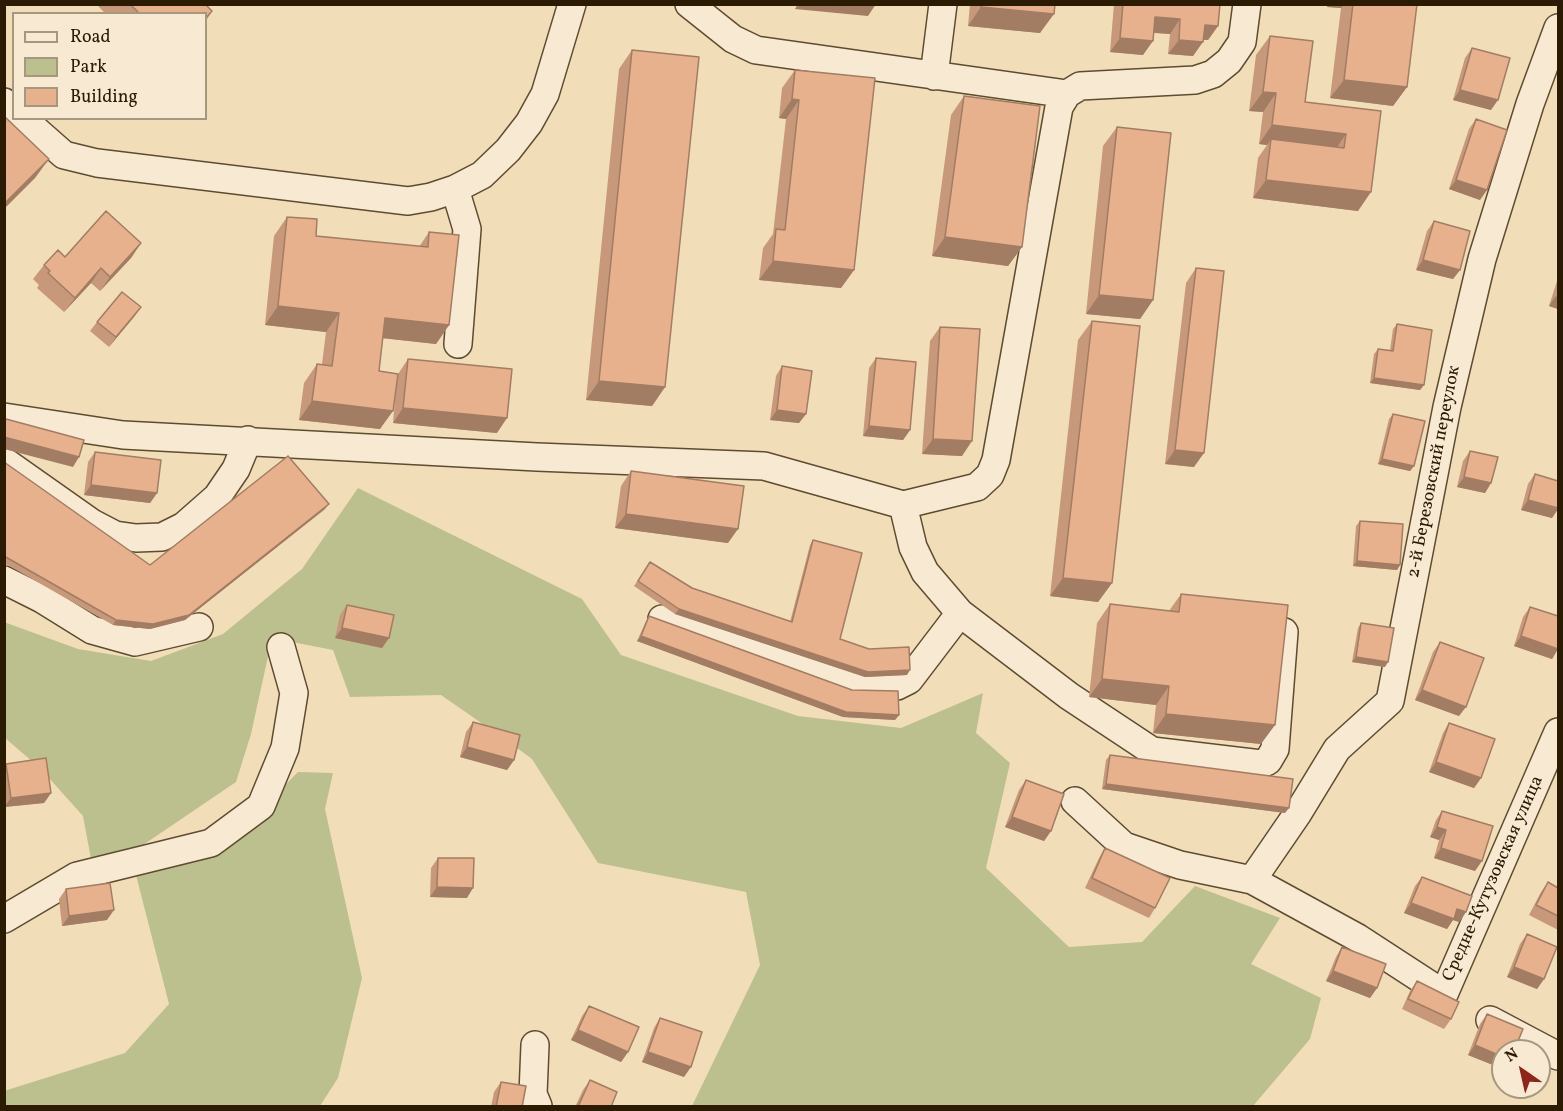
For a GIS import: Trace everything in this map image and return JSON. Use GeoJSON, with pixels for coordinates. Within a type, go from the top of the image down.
{"type":"FeatureCollection","features":[{"type":"Feature","properties":{"kind":"street"},"geometry":{"type":"LineString","coordinates":[[24,120],[64,155],[97,163],[408,201],[431,197],[455,189],[482,175],[508,150],[529,123],[545,94],[572,4]]}},
{"type":"Feature","properties":{"kind":"street"},"geometry":{"type":"LineString","coordinates":[[689,4],[733,39],[756,50],[1067,94]]}},
{"type":"Feature","properties":{"kind":"street"},"geometry":{"type":"LineString","coordinates":[[934,76],[943,4]]}},
{"type":"Feature","properties":{"kind":"street"},"geometry":{"type":"LineString","coordinates":[[4,417],[123,435],[537,457],[765,466],[903,505],[976,487],[990,475],[996,460],[1059,107],[1067,94],[1080,86],[1195,80],[1212,74],[1229,61],[1242,42],[1247,4]]}},
{"type":"Feature","properties":{"kind":"street","name":"2-й Березовский переулок"},"geometry":{"type":"LineString","coordinates":[[1252,880],[1298,813],[1337,749],[1390,700],[1447,407],[1482,259],[1530,104],[1558,28]]}},
{"type":"Feature","properties":{"kind":"street"},"geometry":{"type":"LineString","coordinates":[[455,189],[467,229],[458,344]]}},
{"type":"Feature","properties":{"kind":"street"},"geometry":{"type":"LineString","coordinates":[[4,461],[92,523],[114,535],[136,538],[162,537],[184,526],[218,497],[236,469],[248,440]]}},
{"type":"Feature","properties":{"kind":"street"},"geometry":{"type":"LineString","coordinates":[[903,505],[912,547],[925,573],[960,613],[1068,696],[1152,751],[1261,764],[1273,756],[1284,627]]}},
{"type":"Feature","properties":{"kind":"street"},"geometry":{"type":"LineString","coordinates":[[4,580],[42,599],[92,630],[135,642],[199,627]]}},
{"type":"Feature","properties":{"kind":"street"},"geometry":{"type":"LineString","coordinates":[[662,619],[845,684],[870,690],[897,686],[909,680],[960,613]]}},
{"type":"Feature","properties":{"kind":"street"},"geometry":{"type":"LineString","coordinates":[[4,919],[77,876],[211,843],[261,806],[285,748],[294,693],[281,647]]}},
{"type":"Feature","properties":{"kind":"street","name":"Средне-Кутузовская улица"},"geometry":{"type":"LineString","coordinates":[[1252,880],[1358,938],[1444,994],[1558,732]]}},
{"type":"Feature","properties":{"kind":"street"},"geometry":{"type":"LineString","coordinates":[[1075,801],[1124,846],[1180,865],[1252,880]]}},
{"type":"Feature","properties":{"kind":"street"},"geometry":{"type":"LineString","coordinates":[[1490,1020],[1558,1056]]}},
{"type":"Feature","properties":{"kind":"street"},"geometry":{"type":"LineString","coordinates":[[535,1045],[533,1094],[538,1107]]}},
{"type":"Feature","properties":{"kind":"green space"},"geometry":{"type":"Polygon","coordinates":[[[358,488],[582,599],[621,655],[798,716],[901,728],[983,693],[976,733],[1010,763],[986,868],[1069,947],[1142,942],[1195,886],[1280,918],[1251,964],[1321,998],[1310,1039],[1253,1106],[692,1106],[760,965],[746,892],[598,863],[532,759],[441,695],[350,697],[333,650],[272,638],[251,734],[236,782],[140,847],[91,859],[83,816],[40,768],[5,738],[4,622],[78,649],[151,661],[223,634],[302,569],[358,488]]]}},
{"type":"Feature","properties":{"kind":"green space"},"geometry":{"type":"Polygon","coordinates":[[[298,772],[333,773],[325,809],[362,978],[338,1078],[320,1106],[5,1106],[4,1091],[125,1053],[169,1004],[136,875],[239,832],[298,772]]]}},
{"type":"Feature","properties":{"kind":"building"},"geometry":{"type":"Polygon","coordinates":[[[130,4],[205,4],[212,11],[207,17],[207,12],[138,12],[130,4]]]}},
{"type":"Feature","properties":{"kind":"building"},"geometry":{"type":"Polygon","coordinates":[[[982,4],[1055,4],[1054,14],[981,7],[982,4]]]}},
{"type":"Feature","properties":{"kind":"building"},"geometry":{"type":"Polygon","coordinates":[[[1123,4],[1220,4],[1218,26],[1205,25],[1203,42],[1179,40],[1180,19],[1155,17],[1153,41],[1120,38],[1123,4]]]}},
{"type":"Feature","properties":{"kind":"building"},"geometry":{"type":"Polygon","coordinates":[[[1353,4],[1417,4],[1407,87],[1344,80],[1353,4]]]}},
{"type":"Feature","properties":{"kind":"building"},"geometry":{"type":"Polygon","coordinates":[[[1270,36],[1313,41],[1305,102],[1381,111],[1371,192],[1266,180],[1271,139],[1344,148],[1346,134],[1272,125],[1276,93],[1263,92],[1270,36]]]}},
{"type":"Feature","properties":{"kind":"building"},"geometry":{"type":"Polygon","coordinates":[[[1472,48],[1510,58],[1498,100],[1460,90],[1472,48]]]}},
{"type":"Feature","properties":{"kind":"building"},"geometry":{"type":"Polygon","coordinates":[[[632,50],[699,57],[665,387],[599,381],[632,50]]]}},
{"type":"Feature","properties":{"kind":"building"},"geometry":{"type":"Polygon","coordinates":[[[795,70],[875,78],[854,270],[773,261],[776,229],[785,230],[799,100],[792,99],[795,70]]]}},
{"type":"Feature","properties":{"kind":"building"},"geometry":{"type":"Polygon","coordinates":[[[964,96],[1040,106],[1022,247],[945,237],[964,96]]]}},
{"type":"Feature","properties":{"kind":"building"},"geometry":{"type":"Polygon","coordinates":[[[4,116],[49,159],[4,204],[4,116]]]}},
{"type":"Feature","properties":{"kind":"building"},"geometry":{"type":"Polygon","coordinates":[[[1476,119],[1507,130],[1487,190],[1456,180],[1476,119]]]}},
{"type":"Feature","properties":{"kind":"building"},"geometry":{"type":"Polygon","coordinates":[[[1117,127],[1171,133],[1153,300],[1099,295],[1117,127]]]}},
{"type":"Feature","properties":{"kind":"building"},"geometry":{"type":"Polygon","coordinates":[[[106,211],[141,243],[110,277],[101,268],[75,298],[48,273],[50,271],[44,265],[58,250],[65,257],[106,211]]]}},
{"type":"Feature","properties":{"kind":"building"},"geometry":{"type":"Polygon","coordinates":[[[287,217],[317,219],[316,236],[428,247],[429,232],[459,235],[449,325],[385,318],[379,371],[398,374],[393,411],[312,401],[317,364],[332,366],[339,313],[278,306],[287,217]]]}},
{"type":"Feature","properties":{"kind":"building"},"geometry":{"type":"Polygon","coordinates":[[[1434,221],[1470,231],[1460,270],[1423,260],[1434,221]]]}},
{"type":"Feature","properties":{"kind":"building"},"geometry":{"type":"Polygon","coordinates":[[[1196,268],[1224,271],[1204,453],[1175,450],[1196,268]]]}},
{"type":"Feature","properties":{"kind":"building"},"geometry":{"type":"Polygon","coordinates":[[[122,292],[141,307],[116,337],[97,322],[122,292]]]}},
{"type":"Feature","properties":{"kind":"building"},"geometry":{"type":"Polygon","coordinates":[[[1092,321],[1140,326],[1112,583],[1063,578],[1092,321]]]}},
{"type":"Feature","properties":{"kind":"building"},"geometry":{"type":"Polygon","coordinates":[[[1397,324],[1432,330],[1424,385],[1374,378],[1378,349],[1393,351],[1397,324]]]}},
{"type":"Feature","properties":{"kind":"building"},"geometry":{"type":"Polygon","coordinates":[[[940,327],[980,329],[972,441],[933,439],[940,327]]]}},
{"type":"Feature","properties":{"kind":"building"},"geometry":{"type":"Polygon","coordinates":[[[876,358],[916,362],[910,430],[869,426],[876,358]]]}},
{"type":"Feature","properties":{"kind":"building"},"geometry":{"type":"Polygon","coordinates":[[[408,359],[512,369],[507,418],[403,408],[408,359]]]}},
{"type":"Feature","properties":{"kind":"building"},"geometry":{"type":"Polygon","coordinates":[[[782,366],[812,371],[806,414],[777,410],[782,366]]]}},
{"type":"Feature","properties":{"kind":"building"},"geometry":{"type":"Polygon","coordinates":[[[1393,414],[1425,421],[1414,466],[1382,459],[1393,414]]]}},
{"type":"Feature","properties":{"kind":"building"},"geometry":{"type":"Polygon","coordinates":[[[6,419],[84,440],[79,457],[4,437],[6,419]]]}},
{"type":"Feature","properties":{"kind":"building"},"geometry":{"type":"Polygon","coordinates":[[[1470,451],[1498,457],[1491,483],[1464,477],[1470,451]]]}},
{"type":"Feature","properties":{"kind":"building"},"geometry":{"type":"Polygon","coordinates":[[[95,452],[161,460],[157,493],[91,485],[95,452]]]}},
{"type":"Feature","properties":{"kind":"building"},"geometry":{"type":"Polygon","coordinates":[[[288,456],[329,504],[189,615],[153,624],[116,620],[4,556],[4,462],[150,565],[288,456]]]}},
{"type":"Feature","properties":{"kind":"building"},"geometry":{"type":"Polygon","coordinates":[[[631,471],[744,486],[738,529],[626,514],[631,471]]]}},
{"type":"Feature","properties":{"kind":"building"},"geometry":{"type":"Polygon","coordinates":[[[1535,474],[1558,481],[1558,508],[1528,500],[1535,474]]]}},
{"type":"Feature","properties":{"kind":"building"},"geometry":{"type":"Polygon","coordinates":[[[1360,521],[1403,524],[1400,565],[1357,561],[1360,521]]]}},
{"type":"Feature","properties":{"kind":"building"},"geometry":{"type":"Polygon","coordinates":[[[813,540],[862,553],[840,639],[869,649],[909,647],[910,670],[868,672],[679,609],[638,581],[650,562],[692,588],[792,622],[813,540]]]}},
{"type":"Feature","properties":{"kind":"building"},"geometry":{"type":"Polygon","coordinates":[[[1181,594],[1288,605],[1275,725],[1166,714],[1169,686],[1102,679],[1110,604],[1179,612],[1181,594]]]}},
{"type":"Feature","properties":{"kind":"building"},"geometry":{"type":"Polygon","coordinates":[[[347,605],[394,615],[389,638],[342,628],[347,605]]]}},
{"type":"Feature","properties":{"kind":"building"},"geometry":{"type":"Polygon","coordinates":[[[1530,607],[1558,616],[1558,649],[1521,636],[1530,607]]]}},
{"type":"Feature","properties":{"kind":"building"},"geometry":{"type":"Polygon","coordinates":[[[649,616],[852,690],[898,691],[899,715],[846,712],[641,636],[649,616]]]}},
{"type":"Feature","properties":{"kind":"building"},"geometry":{"type":"Polygon","coordinates":[[[1361,623],[1394,628],[1388,662],[1356,657],[1361,623]]]}},
{"type":"Feature","properties":{"kind":"building"},"geometry":{"type":"Polygon","coordinates":[[[1440,642],[1484,658],[1466,707],[1422,690],[1440,642]]]}},
{"type":"Feature","properties":{"kind":"building"},"geometry":{"type":"Polygon","coordinates":[[[473,722],[520,735],[514,760],[467,747],[473,722]]]}},
{"type":"Feature","properties":{"kind":"building"},"geometry":{"type":"Polygon","coordinates":[[[1449,723],[1495,739],[1481,778],[1436,762],[1449,723]]]}},
{"type":"Feature","properties":{"kind":"building"},"geometry":{"type":"Polygon","coordinates":[[[1110,755],[1293,779],[1289,808],[1106,784],[1110,755]]]}},
{"type":"Feature","properties":{"kind":"building"},"geometry":{"type":"Polygon","coordinates":[[[46,758],[51,793],[11,798],[6,764],[46,758]]]}},
{"type":"Feature","properties":{"kind":"building"},"geometry":{"type":"Polygon","coordinates":[[[1026,780],[1064,794],[1051,831],[1012,817],[1026,780]]]}},
{"type":"Feature","properties":{"kind":"building"},"geometry":{"type":"Polygon","coordinates":[[[1442,811],[1493,826],[1482,861],[1441,848],[1446,830],[1437,827],[1442,811]]]}},
{"type":"Feature","properties":{"kind":"building"},"geometry":{"type":"Polygon","coordinates":[[[1105,848],[1170,878],[1155,908],[1092,878],[1105,848]]]}},
{"type":"Feature","properties":{"kind":"building"},"geometry":{"type":"Polygon","coordinates":[[[438,858],[474,858],[473,888],[437,887],[438,858]]]}},
{"type":"Feature","properties":{"kind":"building"},"geometry":{"type":"Polygon","coordinates":[[[1422,877],[1472,896],[1466,912],[1457,909],[1454,919],[1411,903],[1422,877]]]}},
{"type":"Feature","properties":{"kind":"building"},"geometry":{"type":"Polygon","coordinates":[[[1548,882],[1558,888],[1558,916],[1536,905],[1548,882]]]}},
{"type":"Feature","properties":{"kind":"building"},"geometry":{"type":"Polygon","coordinates":[[[110,883],[114,910],[69,916],[66,889],[110,883]]]}},
{"type":"Feature","properties":{"kind":"building"},"geometry":{"type":"Polygon","coordinates":[[[1527,934],[1557,947],[1544,979],[1514,967],[1527,934]]]}},
{"type":"Feature","properties":{"kind":"building"},"geometry":{"type":"Polygon","coordinates":[[[1342,947],[1386,964],[1377,988],[1333,971],[1342,947]]]}},
{"type":"Feature","properties":{"kind":"building"},"geometry":{"type":"Polygon","coordinates":[[[1417,981],[1459,1002],[1451,1019],[1408,999],[1417,981]]]}},
{"type":"Feature","properties":{"kind":"building"},"geometry":{"type":"Polygon","coordinates":[[[589,1006],[639,1027],[628,1052],[578,1030],[589,1006]]]}},
{"type":"Feature","properties":{"kind":"building"},"geometry":{"type":"Polygon","coordinates":[[[1487,1014],[1523,1029],[1519,1039],[1491,1039],[1491,1052],[1475,1045],[1487,1014]]]}},
{"type":"Feature","properties":{"kind":"building"},"geometry":{"type":"Polygon","coordinates":[[[660,1018],[702,1032],[691,1067],[648,1052],[660,1018]]]}},
{"type":"Feature","properties":{"kind":"building"},"geometry":{"type":"Polygon","coordinates":[[[590,1080],[617,1092],[611,1107],[578,1107],[590,1080]]]}},
{"type":"Feature","properties":{"kind":"building"},"geometry":{"type":"Polygon","coordinates":[[[501,1082],[526,1086],[522,1107],[496,1107],[501,1082]]]}}]}
